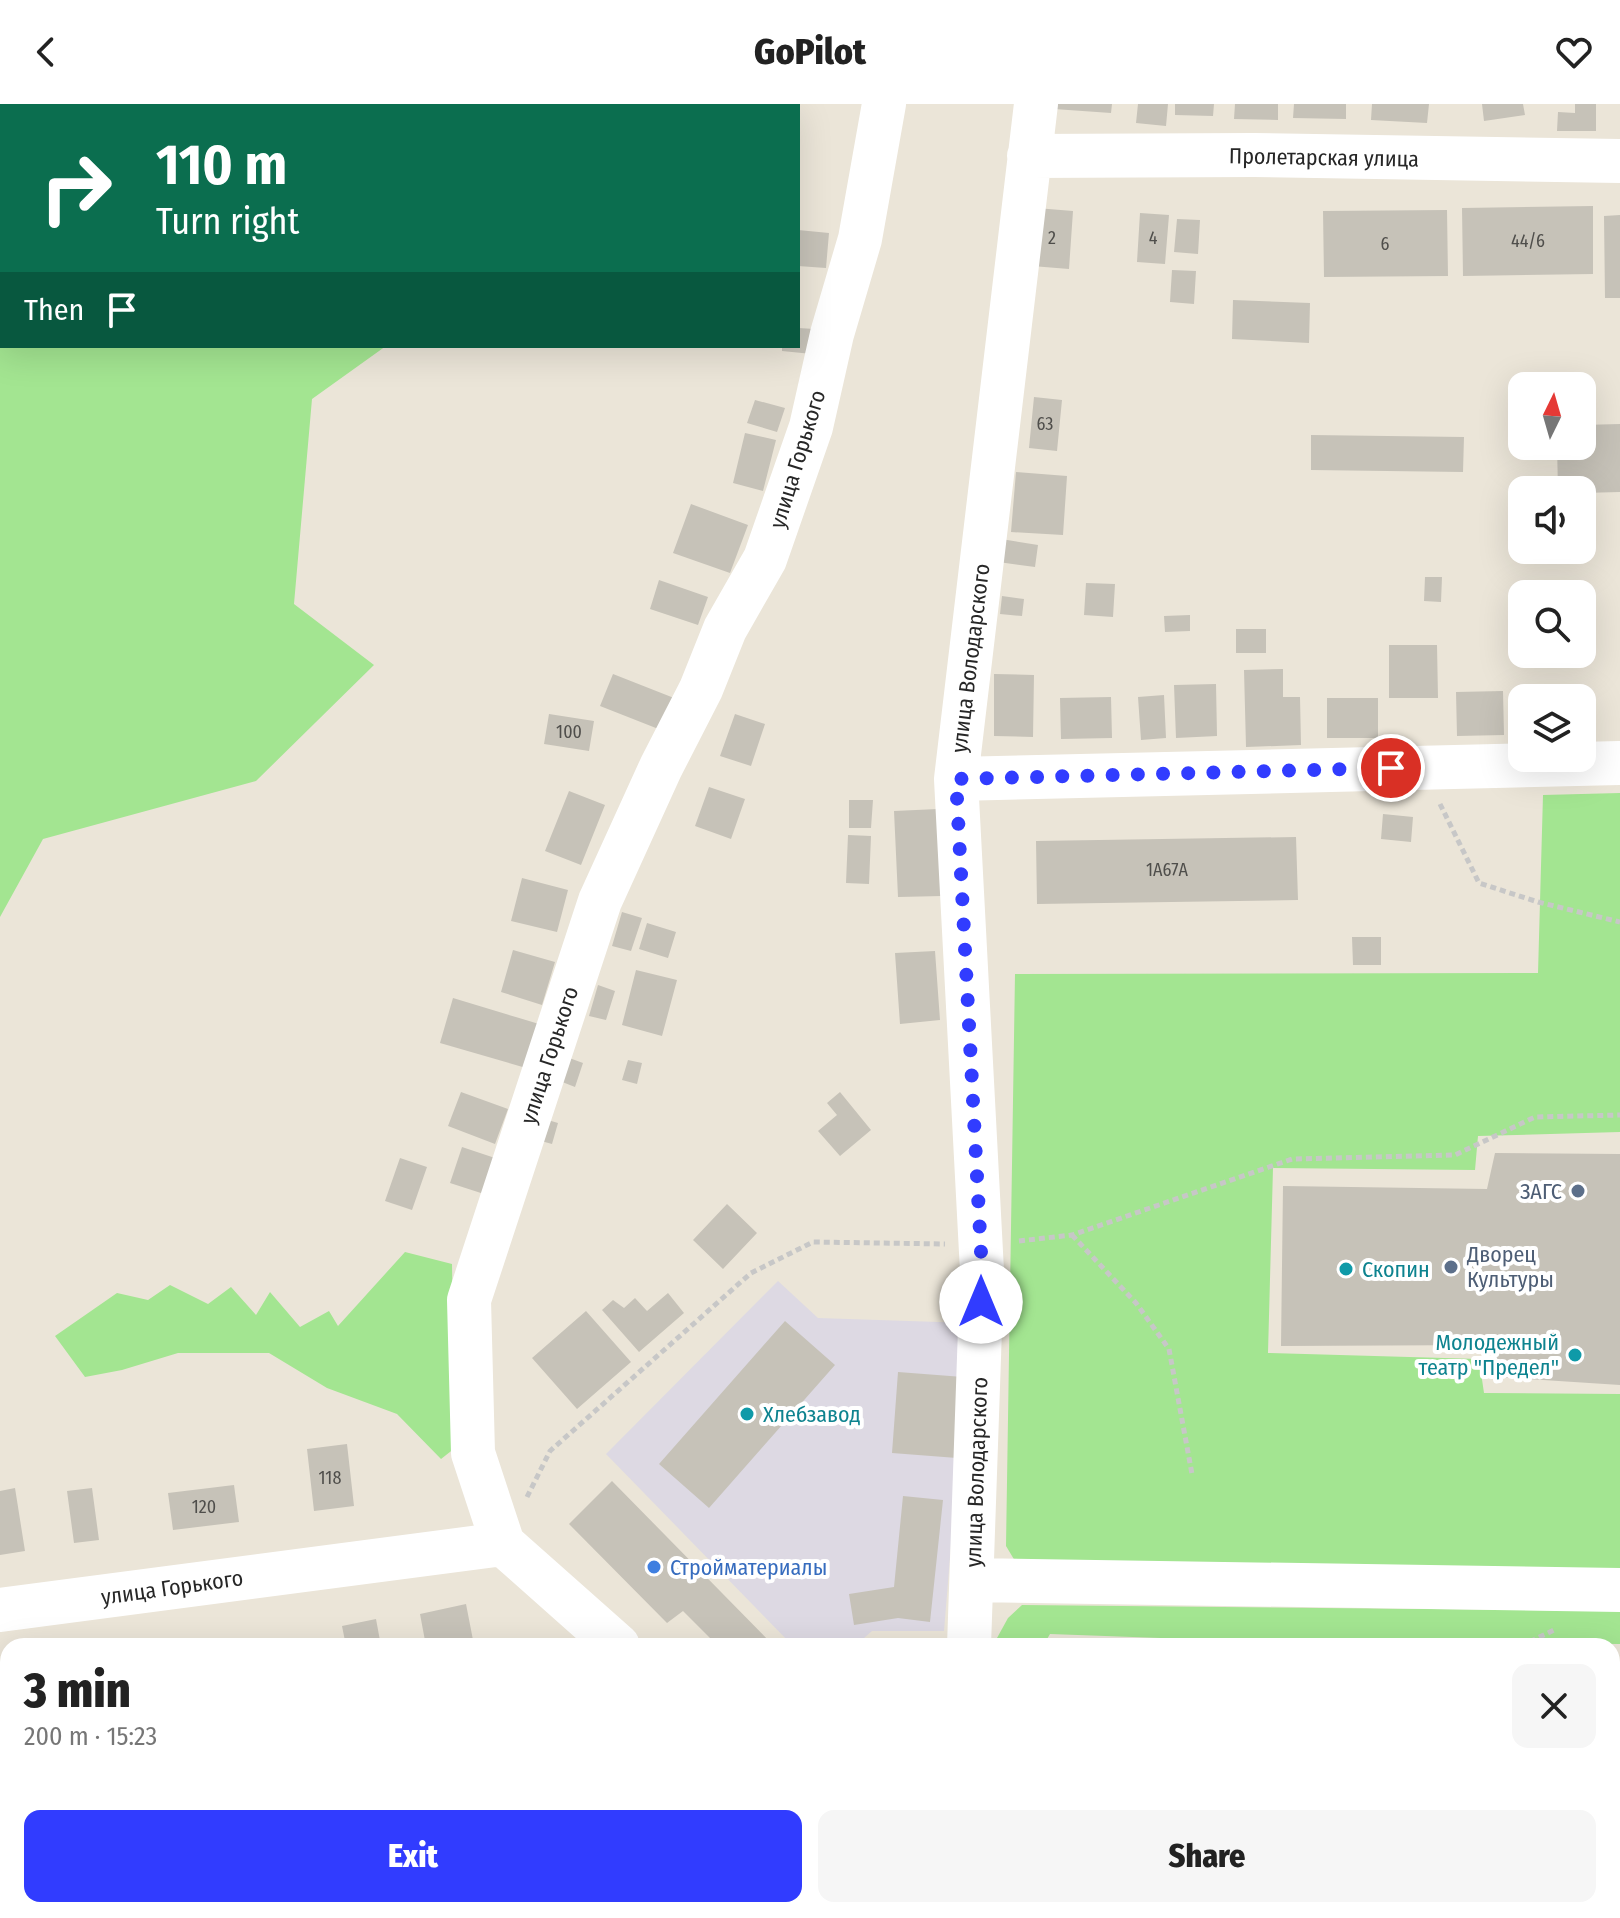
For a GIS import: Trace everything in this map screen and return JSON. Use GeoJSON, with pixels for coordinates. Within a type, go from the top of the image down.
{"type":"FeatureCollection","features":[{"type":"Feature","properties":{"kind":"street","name":"улица Горького"},"geometry":{"type":"LineString","coordinates":[[0,1610],[503,1544],[473,1453],[469,1300],[600,901],[661,767],[701,689],[725,629],[765,559],[806,442],[860,239],[884,104]]}},
{"type":"Feature","properties":{"kind":"street","name":"улица Володарского"},"geometry":{"type":"LineString","coordinates":[[969,1638],[982,1271],[956,779],[1036,104]]}},
{"type":"Feature","properties":{"kind":"street","name":"Пролетарская улица"},"geometry":{"type":"LineString","coordinates":[[1029,156],[1254,155],[1620,161]]}},
{"type":"Feature","properties":{"kind":"street"},"geometry":{"type":"LineString","coordinates":[[956,779],[1620,763]]}},
{"type":"Feature","properties":{"kind":"street"},"geometry":{"type":"LineString","coordinates":[[503,1544],[609,1638]]}},
{"type":"Feature","properties":{"kind":"street"},"geometry":{"type":"LineString","coordinates":[[972,1580],[1620,1590]]}},
{"type":"Feature","properties":{"kind":"path"},"geometry":{"type":"LineString","coordinates":[[1422,767],[1479,883],[1538,902],[1619,922]]}},
{"type":"Feature","properties":{"kind":"path"},"geometry":{"type":"LineString","coordinates":[[503,1544],[550,1451],[751,1273],[813,1242],[979,1246],[1072,1235],[1292,1159],[1455,1155],[1535,1117],[1620,1115]]}},
{"type":"Feature","properties":{"kind":"path"},"geometry":{"type":"LineString","coordinates":[[1072,1235],[1136,1303],[1169,1349],[1192,1474]]}},
{"type":"Feature","properties":{"kind":"shaded area","name":"Хлебзавод"},"geometry":{"type":"Polygon","coordinates":[[[778,1281],[818,1318],[969,1323],[944,1631],[872,1631],[864,1638],[785,1638],[606,1454],[778,1281]]]}},
{"type":"Feature","properties":{"kind":"green space"},"geometry":{"type":"Polygon","coordinates":[[[0,348],[383,348],[312,399],[294,604],[374,665],[256,781],[43,839],[0,917],[0,348]]]}},
{"type":"Feature","properties":{"kind":"green space"},"geometry":{"type":"Polygon","coordinates":[[[1620,793],[1620,1132],[1478,1136],[1475,1170],[1273,1168],[1268,1353],[1479,1359],[1484,1393],[1620,1394],[1620,1573],[1018,1566],[1006,1546],[1015,974],[1538,973],[1543,795],[1620,793]]]}},
{"type":"Feature","properties":{"kind":"green space"},"geometry":{"type":"Polygon","coordinates":[[[405,1252],[452,1264],[455,1448],[441,1459],[397,1414],[327,1388],[269,1353],[178,1353],[122,1370],[85,1377],[55,1336],[117,1293],[148,1300],[170,1285],[208,1304],[231,1287],[256,1315],[270,1292],[300,1327],[329,1311],[338,1326],[405,1252]]]}},
{"type":"Feature","properties":{"kind":"green space"},"geometry":{"type":"Polygon","coordinates":[[[1022,1605],[1620,1611],[1620,1638],[1160,1638],[1050,1634],[1048,1638],[997,1638],[1008,1618],[1022,1605]]]}},
{"type":"Feature","properties":{"kind":"building"},"geometry":{"type":"Polygon","coordinates":[[[1054,104],[1112,104],[1111,113],[1054,109],[1054,104]]]}},
{"type":"Feature","properties":{"kind":"building"},"geometry":{"type":"Polygon","coordinates":[[[1138,104],[1168,104],[1166,126],[1136,123],[1138,104]]]}},
{"type":"Feature","properties":{"kind":"building"},"geometry":{"type":"Polygon","coordinates":[[[1175,104],[1214,104],[1213,116],[1175,115],[1175,104]]]}},
{"type":"Feature","properties":{"kind":"building"},"geometry":{"type":"Polygon","coordinates":[[[1235,104],[1278,104],[1278,120],[1234,119],[1235,104]]]}},
{"type":"Feature","properties":{"kind":"building"},"geometry":{"type":"Polygon","coordinates":[[[1294,104],[1346,104],[1346,119],[1293,118],[1294,104]]]}},
{"type":"Feature","properties":{"kind":"building"},"geometry":{"type":"Polygon","coordinates":[[[1372,104],[1429,104],[1427,123],[1371,120],[1372,104]]]}},
{"type":"Feature","properties":{"kind":"building"},"geometry":{"type":"Polygon","coordinates":[[[1482,104],[1523,104],[1525,115],[1484,121],[1482,104]]]}},
{"type":"Feature","properties":{"kind":"building"},"geometry":{"type":"Polygon","coordinates":[[[1575,104],[1596,104],[1596,131],[1557,131],[1558,112],[1575,113],[1575,104]]]}},
{"type":"Feature","properties":{"kind":"building"},"geometry":{"type":"Polygon","coordinates":[[[1593,206],[1593,274],[1463,276],[1462,208],[1593,206]]]}},
{"type":"Feature","properties":{"kind":"building"},"geometry":{"type":"Polygon","coordinates":[[[1036,208],[1073,211],[1069,269],[1032,266],[1036,208]]]}},
{"type":"Feature","properties":{"kind":"building"},"geometry":{"type":"Polygon","coordinates":[[[1447,210],[1448,276],[1324,277],[1323,211],[1447,210]]]}},
{"type":"Feature","properties":{"kind":"building"},"geometry":{"type":"Polygon","coordinates":[[[1140,213],[1169,215],[1165,264],[1137,262],[1140,213]]]}},
{"type":"Feature","properties":{"kind":"building"},"geometry":{"type":"Polygon","coordinates":[[[1620,215],[1620,298],[1605,298],[1604,216],[1620,215]]]}},
{"type":"Feature","properties":{"kind":"building"},"geometry":{"type":"Polygon","coordinates":[[[1177,219],[1200,220],[1198,254],[1174,252],[1177,219]]]}},
{"type":"Feature","properties":{"kind":"building"},"geometry":{"type":"Polygon","coordinates":[[[800,230],[829,233],[826,268],[800,266],[800,230]]]}},
{"type":"Feature","properties":{"kind":"building"},"geometry":{"type":"Polygon","coordinates":[[[1172,270],[1196,271],[1194,304],[1170,302],[1172,270]]]}},
{"type":"Feature","properties":{"kind":"building"},"geometry":{"type":"Polygon","coordinates":[[[1233,300],[1310,303],[1309,343],[1232,339],[1233,300]]]}},
{"type":"Feature","properties":{"kind":"building"},"geometry":{"type":"Polygon","coordinates":[[[800,328],[815,329],[812,354],[782,351],[782,348],[800,348],[800,328]]]}},
{"type":"Feature","properties":{"kind":"building"},"geometry":{"type":"Polygon","coordinates":[[[1034,397],[1062,400],[1057,451],[1029,448],[1034,397]]]}},
{"type":"Feature","properties":{"kind":"building"},"geometry":{"type":"Polygon","coordinates":[[[755,400],[785,408],[777,432],[747,423],[755,400]]]}},
{"type":"Feature","properties":{"kind":"building"},"geometry":{"type":"Polygon","coordinates":[[[1620,424],[1620,492],[1596,493],[1596,476],[1558,476],[1557,460],[1596,460],[1596,425],[1620,424]]]}},
{"type":"Feature","properties":{"kind":"building"},"geometry":{"type":"Polygon","coordinates":[[[745,433],[776,440],[763,491],[733,483],[745,433]]]}},
{"type":"Feature","properties":{"kind":"building"},"geometry":{"type":"Polygon","coordinates":[[[1311,435],[1464,437],[1463,472],[1311,470],[1311,435]]]}},
{"type":"Feature","properties":{"kind":"building"},"geometry":{"type":"Polygon","coordinates":[[[1016,472],[1067,476],[1063,535],[1011,532],[1016,472]]]}},
{"type":"Feature","properties":{"kind":"building"},"geometry":{"type":"Polygon","coordinates":[[[691,504],[748,525],[730,573],[673,553],[691,504]]]}},
{"type":"Feature","properties":{"kind":"building"},"geometry":{"type":"Polygon","coordinates":[[[995,538],[1038,545],[1035,567],[991,561],[995,538]]]}},
{"type":"Feature","properties":{"kind":"building"},"geometry":{"type":"Polygon","coordinates":[[[1425,577],[1442,577],[1441,602],[1424,601],[1425,577]]]}},
{"type":"Feature","properties":{"kind":"building"},"geometry":{"type":"Polygon","coordinates":[[[659,580],[708,597],[698,625],[650,609],[659,580]]]}},
{"type":"Feature","properties":{"kind":"building"},"geometry":{"type":"Polygon","coordinates":[[[1086,583],[1115,584],[1113,617],[1084,615],[1086,583]]]}},
{"type":"Feature","properties":{"kind":"building"},"geometry":{"type":"Polygon","coordinates":[[[1002,596],[1024,599],[1022,616],[1000,614],[1002,596]]]}},
{"type":"Feature","properties":{"kind":"building"},"geometry":{"type":"Polygon","coordinates":[[[1190,615],[1190,631],[1165,632],[1164,616],[1190,615]]]}},
{"type":"Feature","properties":{"kind":"building"},"geometry":{"type":"Polygon","coordinates":[[[1236,629],[1266,629],[1266,653],[1236,653],[1236,629]]]}},
{"type":"Feature","properties":{"kind":"building"},"geometry":{"type":"Polygon","coordinates":[[[1389,645],[1437,645],[1438,698],[1389,698],[1389,645]]]}},
{"type":"Feature","properties":{"kind":"building"},"geometry":{"type":"Polygon","coordinates":[[[1283,669],[1283,697],[1300,697],[1301,745],[1246,747],[1244,670],[1283,669]]]}},
{"type":"Feature","properties":{"kind":"building"},"geometry":{"type":"Polygon","coordinates":[[[613,674],[674,698],[661,730],[600,706],[613,674]]]}},
{"type":"Feature","properties":{"kind":"building"},"geometry":{"type":"Polygon","coordinates":[[[994,674],[1034,675],[1033,737],[994,736],[994,674]]]}},
{"type":"Feature","properties":{"kind":"building"},"geometry":{"type":"Polygon","coordinates":[[[1216,684],[1217,736],[1176,738],[1174,685],[1216,684]]]}},
{"type":"Feature","properties":{"kind":"building"},"geometry":{"type":"Polygon","coordinates":[[[1503,691],[1504,735],[1457,736],[1456,692],[1503,691]]]}},
{"type":"Feature","properties":{"kind":"building"},"geometry":{"type":"Polygon","coordinates":[[[1164,695],[1166,738],[1141,740],[1138,697],[1164,695]]]}},
{"type":"Feature","properties":{"kind":"building"},"geometry":{"type":"Polygon","coordinates":[[[1111,697],[1112,738],[1061,739],[1060,698],[1111,697]]]}},
{"type":"Feature","properties":{"kind":"building"},"geometry":{"type":"Polygon","coordinates":[[[1327,698],[1378,698],[1378,738],[1327,738],[1327,698]]]}},
{"type":"Feature","properties":{"kind":"building"},"geometry":{"type":"Polygon","coordinates":[[[549,714],[594,721],[589,751],[544,744],[549,714]]]}},
{"type":"Feature","properties":{"kind":"building"},"geometry":{"type":"Polygon","coordinates":[[[735,714],[765,724],[751,766],[720,756],[735,714]]]}},
{"type":"Feature","properties":{"kind":"building"},"geometry":{"type":"Polygon","coordinates":[[[709,787],[745,799],[731,839],[695,826],[709,787]]]}},
{"type":"Feature","properties":{"kind":"building"},"geometry":{"type":"Polygon","coordinates":[[[569,791],[605,805],[581,865],[545,851],[569,791]]]}},
{"type":"Feature","properties":{"kind":"building"},"geometry":{"type":"Polygon","coordinates":[[[849,800],[873,800],[871,828],[849,828],[849,800]]]}},
{"type":"Feature","properties":{"kind":"building"},"geometry":{"type":"Polygon","coordinates":[[[938,809],[942,896],[898,897],[894,811],[938,809]]]}},
{"type":"Feature","properties":{"kind":"building"},"geometry":{"type":"Polygon","coordinates":[[[1383,814],[1413,817],[1411,842],[1381,839],[1383,814]]]}},
{"type":"Feature","properties":{"kind":"building"},"geometry":{"type":"Polygon","coordinates":[[[848,835],[871,836],[869,884],[846,883],[848,835]]]}},
{"type":"Feature","properties":{"kind":"building"},"geometry":{"type":"Polygon","coordinates":[[[1296,837],[1298,900],[1037,904],[1036,841],[1296,837]]]}},
{"type":"Feature","properties":{"kind":"building"},"geometry":{"type":"Polygon","coordinates":[[[522,878],[568,890],[557,932],[511,921],[522,878]]]}},
{"type":"Feature","properties":{"kind":"building"},"geometry":{"type":"Polygon","coordinates":[[[622,912],[642,918],[631,951],[612,946],[622,912]]]}},
{"type":"Feature","properties":{"kind":"building"},"geometry":{"type":"Polygon","coordinates":[[[647,923],[676,932],[668,958],[639,949],[647,923]]]}},
{"type":"Feature","properties":{"kind":"building"},"geometry":{"type":"Polygon","coordinates":[[[1352,937],[1381,937],[1381,965],[1353,965],[1352,937]]]}},
{"type":"Feature","properties":{"kind":"building"},"geometry":{"type":"Polygon","coordinates":[[[513,950],[555,962],[542,1005],[501,992],[513,950]]]}},
{"type":"Feature","properties":{"kind":"building"},"geometry":{"type":"Polygon","coordinates":[[[935,951],[940,1020],[900,1024],[895,953],[935,951]]]}},
{"type":"Feature","properties":{"kind":"building"},"geometry":{"type":"Polygon","coordinates":[[[636,970],[677,980],[662,1036],[622,1025],[636,970]]]}},
{"type":"Feature","properties":{"kind":"building"},"geometry":{"type":"Polygon","coordinates":[[[598,985],[615,991],[606,1020],[589,1016],[598,985]]]}},
{"type":"Feature","properties":{"kind":"building"},"geometry":{"type":"Polygon","coordinates":[[[453,998],[539,1024],[526,1068],[440,1043],[453,998]]]}},
{"type":"Feature","properties":{"kind":"building"},"geometry":{"type":"Polygon","coordinates":[[[561,1055],[583,1063],[575,1087],[552,1078],[561,1055]]]}},
{"type":"Feature","properties":{"kind":"building"},"geometry":{"type":"Polygon","coordinates":[[[628,1060],[642,1063],[637,1084],[622,1080],[628,1060]]]}},
{"type":"Feature","properties":{"kind":"building"},"geometry":{"type":"Polygon","coordinates":[[[461,1092],[508,1109],[495,1144],[448,1126],[461,1092]]]}},
{"type":"Feature","properties":{"kind":"building"},"geometry":{"type":"Polygon","coordinates":[[[840,1092],[871,1130],[840,1156],[818,1131],[837,1115],[827,1103],[840,1092]]]}},
{"type":"Feature","properties":{"kind":"building"},"geometry":{"type":"Polygon","coordinates":[[[541,1118],[558,1123],[552,1144],[534,1139],[541,1118]]]}},
{"type":"Feature","properties":{"kind":"building"},"geometry":{"type":"Polygon","coordinates":[[[462,1147],[495,1158],[484,1194],[450,1183],[462,1147]]]}},
{"type":"Feature","properties":{"kind":"building","name":"Дворец Культуры"},"geometry":{"type":"Polygon","coordinates":[[[1495,1153],[1620,1154],[1620,1385],[1497,1377],[1491,1345],[1281,1346],[1283,1186],[1487,1189],[1495,1153]]]}},
{"type":"Feature","properties":{"kind":"building"},"geometry":{"type":"Polygon","coordinates":[[[400,1158],[427,1167],[412,1210],[385,1201],[400,1158]]]}},
{"type":"Feature","properties":{"kind":"building"},"geometry":{"type":"Polygon","coordinates":[[[727,1204],[757,1233],[723,1269],[693,1240],[727,1204]]]}},
{"type":"Feature","properties":{"kind":"building"},"geometry":{"type":"Polygon","coordinates":[[[668,1293],[684,1313],[639,1352],[602,1310],[613,1300],[624,1308],[635,1298],[647,1311],[668,1293]]]}},
{"type":"Feature","properties":{"kind":"building"},"geometry":{"type":"Polygon","coordinates":[[[586,1311],[631,1362],[577,1409],[532,1358],[586,1311]]]}},
{"type":"Feature","properties":{"kind":"building","name":"Хлебзавод"},"geometry":{"type":"Polygon","coordinates":[[[785,1321],[835,1365],[709,1508],[659,1464],[785,1321]]]}},
{"type":"Feature","properties":{"kind":"building"},"geometry":{"type":"Polygon","coordinates":[[[898,1372],[963,1377],[957,1458],[892,1453],[898,1372]]]}},
{"type":"Feature","properties":{"kind":"building"},"geometry":{"type":"Polygon","coordinates":[[[347,1444],[354,1506],[314,1511],[307,1449],[347,1444]]]}},
{"type":"Feature","properties":{"kind":"building","name":"Стройматериалы"},"geometry":{"type":"Polygon","coordinates":[[[612,1481],[766,1638],[710,1638],[683,1611],[667,1623],[569,1524],[612,1481]]]}},
{"type":"Feature","properties":{"kind":"building"},"geometry":{"type":"Polygon","coordinates":[[[234,1485],[239,1522],[173,1530],[168,1493],[234,1485]]]}},
{"type":"Feature","properties":{"kind":"building"},"geometry":{"type":"Polygon","coordinates":[[[15,1488],[25,1551],[0,1555],[0,1491],[15,1488]]]}},
{"type":"Feature","properties":{"kind":"building"},"geometry":{"type":"Polygon","coordinates":[[[92,1488],[99,1540],[74,1543],[67,1491],[92,1488]]]}},
{"type":"Feature","properties":{"kind":"building"},"geometry":{"type":"Polygon","coordinates":[[[903,1496],[943,1500],[930,1622],[898,1618],[854,1625],[849,1594],[894,1587],[903,1496]]]}},
{"type":"Feature","properties":{"kind":"building"},"geometry":{"type":"Polygon","coordinates":[[[466,1604],[473,1638],[424,1638],[420,1614],[466,1604]]]}},
{"type":"Feature","properties":{"kind":"building"},"geometry":{"type":"Polygon","coordinates":[[[376,1619],[380,1638],[344,1638],[342,1626],[376,1619]]]}},
{"type":"Feature","properties":{"kind":"place","name":"ЗАГС"},"geometry":{"type":"Point","coordinates":[1578,1191]}},
{"type":"Feature","properties":{"kind":"place","name":"Дворец Культуры"},"geometry":{"type":"Point","coordinates":[1451,1267]}},
{"type":"Feature","properties":{"kind":"place","name":"Скопин"},"geometry":{"type":"Point","coordinates":[1346,1269]}},
{"type":"Feature","properties":{"kind":"place","name":"Молодежный театр \"Предел\""},"geometry":{"type":"Point","coordinates":[1575,1355]}},
{"type":"Feature","properties":{"kind":"place","name":"Хлебзавод"},"geometry":{"type":"Point","coordinates":[747,1414]}},
{"type":"Feature","properties":{"kind":"place","name":"Стройматериалы"},"geometry":{"type":"Point","coordinates":[654,1567]}},
{"type":"Feature","properties":{"kind":"route"},"geometry":{"type":"LineString","coordinates":[[981,1302],[982,1271],[956,779],[1391,768]]}}]}
